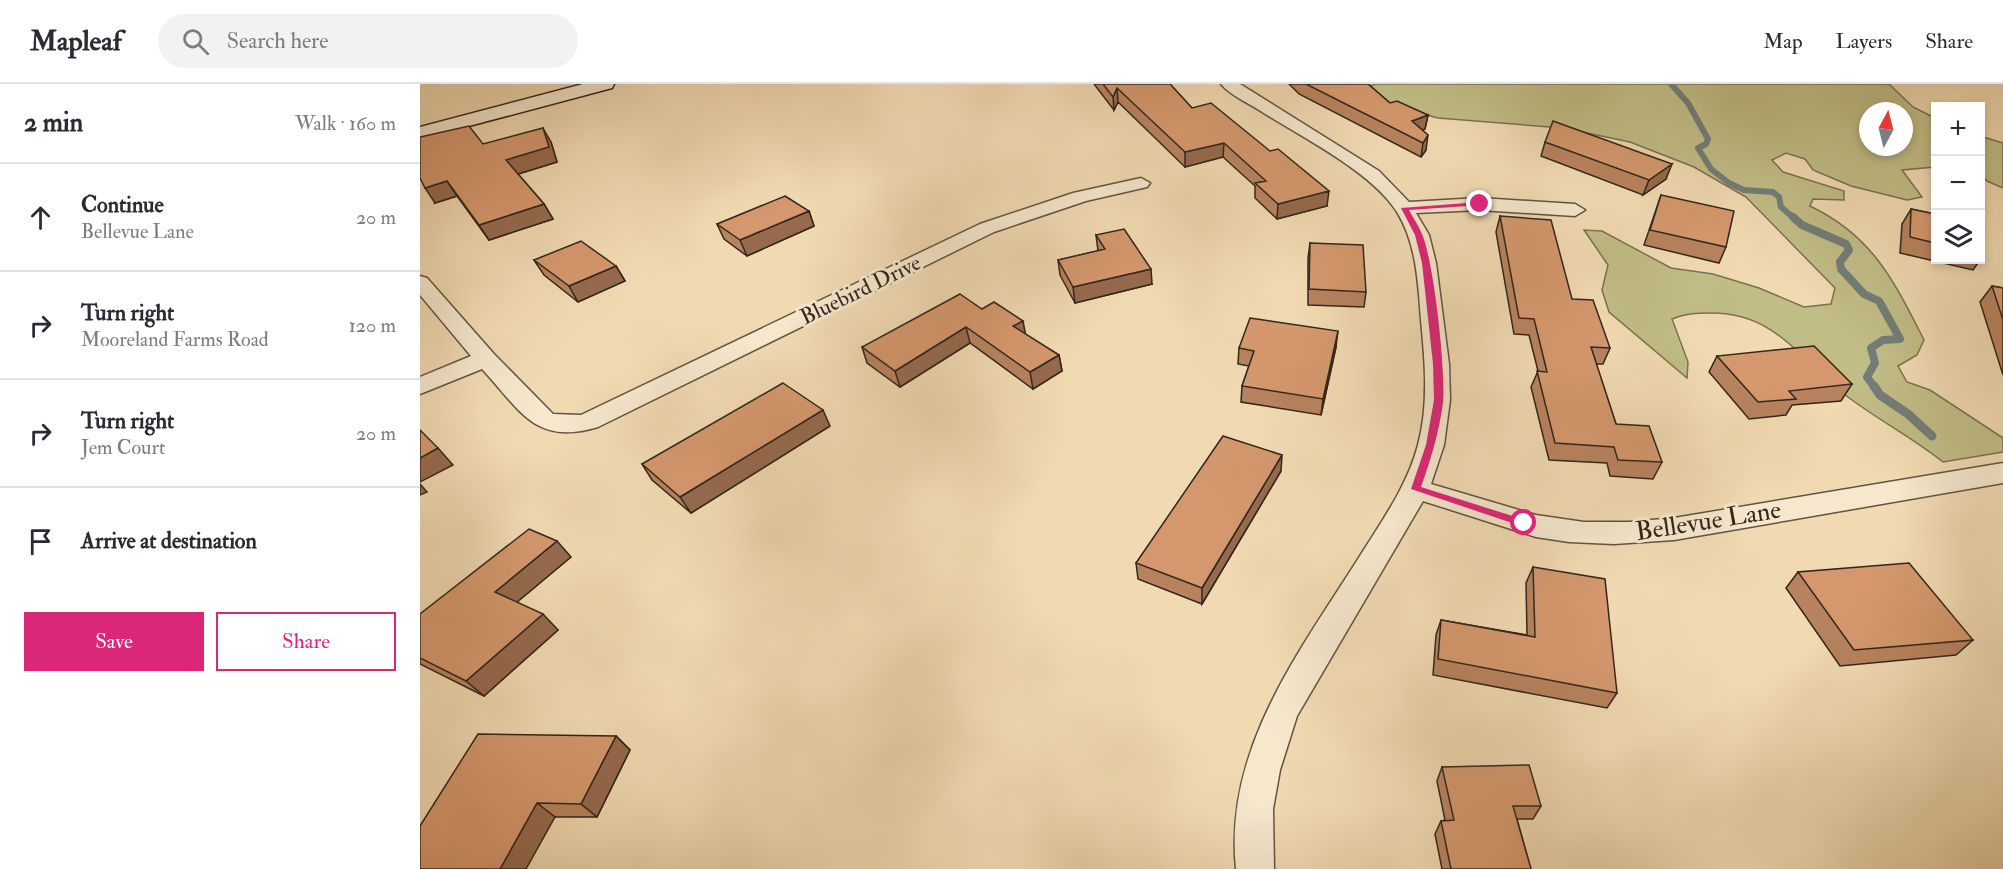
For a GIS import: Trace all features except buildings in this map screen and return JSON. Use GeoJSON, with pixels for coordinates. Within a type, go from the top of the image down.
{"type":"FeatureCollection","features":[{"type":"Feature","properties":{"kind":"main road"},"geometry":{"type":"LineString","coordinates":[[420,133],[605,84]]}},
{"type":"Feature","properties":{"kind":"street"},"geometry":{"type":"LineString","coordinates":[[1229,84],[1372,176],[1404,208],[1419,235],[1426,263],[1437,364],[1438,400],[1431,445],[1416,489],[1282,711],[1262,770],[1255,809],[1255,869]]}},
{"type":"Feature","properties":{"kind":"street","name":"Bluebird Drive"},"geometry":{"type":"LineString","coordinates":[[420,282],[486,359],[544,420],[565,426],[590,421],[987,228],[1071,200],[1141,183]]}},
{"type":"Feature","properties":{"kind":"street"},"geometry":{"type":"LineString","coordinates":[[1404,208],[1480,204],[1575,210]]}},
{"type":"Feature","properties":{"kind":"street"},"geometry":{"type":"LineString","coordinates":[[420,386],[486,359]]}},
{"type":"Feature","properties":{"kind":"street","name":"Bellevue Lane"},"geometry":{"type":"LineString","coordinates":[[1416,489],[1524,523],[1554,530],[1631,533],[2003,473]]}},
{"type":"Feature","properties":{"kind":"shaded area"},"geometry":{"type":"Polygon","coordinates":[[[1376,84],[1889,84],[1908,102],[1859,102],[1859,156],[1913,156],[1913,107],[1931,116],[1931,167],[1902,170],[1922,197],[1907,200],[1851,186],[1813,170],[1805,159],[1786,153],[1772,160],[1783,172],[1844,191],[1844,200],[1813,199],[1810,206],[1832,218],[1866,246],[1902,298],[1924,340],[1917,355],[1898,366],[1907,382],[1930,390],[2003,438],[2003,452],[1943,462],[1852,400],[1773,332],[1756,322],[1736,315],[1696,313],[1672,319],[1688,362],[1687,378],[1609,312],[1602,290],[1608,265],[1584,230],[1602,231],[1671,268],[1713,274],[1759,288],[1804,307],[1831,304],[1835,288],[1746,197],[1694,167],[1630,142],[1563,128],[1438,118],[1342,93],[1376,84]]]}},
{"type":"Feature","properties":{"kind":"shaded area"},"geometry":{"type":"Polygon","coordinates":[[[1985,138],[2003,143],[2003,188],[1985,179],[1985,138]]]}},
{"type":"Feature","properties":{"kind":"waterway"},"geometry":{"type":"LineString","coordinates":[[1671,84],[1688,103],[1708,139],[1706,144],[1698,148],[1711,169],[1729,183],[1744,190],[1773,192],[1779,197],[1781,207],[1795,219]]}},
{"type":"Feature","properties":{"kind":"waterway"},"geometry":{"type":"LineString","coordinates":[[1793,217],[1802,225],[1846,244],[1849,250],[1840,262],[1841,269],[1864,294],[1879,301],[1900,339],[1883,340],[1871,348],[1875,363],[1867,377],[1875,388]]}},
{"type":"Feature","properties":{"kind":"waterway"},"geometry":{"type":"LineString","coordinates":[[1874,386],[1880,395],[1908,414],[1932,436]]}},
{"type":"Feature","properties":{"kind":"route"},"geometry":{"type":"LineString","coordinates":[[1480,204],[1404,208],[1416,227],[1426,263],[1437,364],[1438,400],[1431,445],[1416,489],[1524,523]]}}]}
